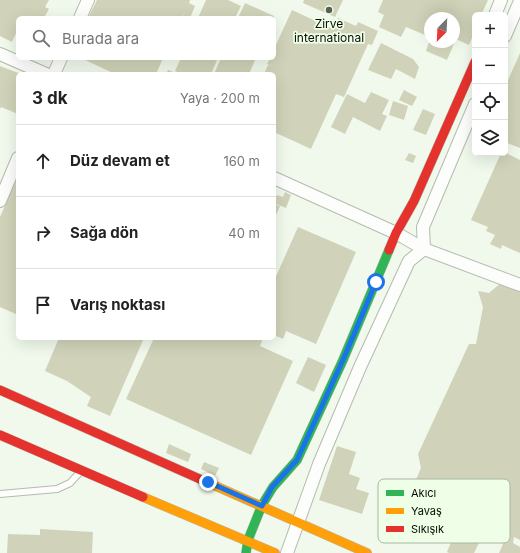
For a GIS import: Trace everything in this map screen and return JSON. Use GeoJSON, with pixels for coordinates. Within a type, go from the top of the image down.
{"type":"FeatureCollection","features":[{"type":"Feature","properties":{"kind":"street"},"geometry":{"type":"LineString","coordinates":[[81,16],[88,0]]}},
{"type":"Feature","properties":{"kind":"street"},"geometry":{"type":"LineString","coordinates":[[496,12],[501,0]]}},
{"type":"Feature","properties":{"kind":"street"},"geometry":{"type":"LineString","coordinates":[[508,29],[520,2]]}},
{"type":"Feature","properties":{"kind":"street"},"geometry":{"type":"LineString","coordinates":[[0,54],[41,72]]}},
{"type":"Feature","properties":{"kind":"street"},"geometry":{"type":"LineString","coordinates":[[55,72],[60,60]]}},
{"type":"Feature","properties":{"kind":"street"},"geometry":{"type":"LineString","coordinates":[[246,553],[248,540],[262,506],[272,487],[297,460],[343,360],[396,233],[414,201],[472,69]]}},
{"type":"Feature","properties":{"kind":"street"},"geometry":{"type":"LineString","coordinates":[[460,97],[472,103]]}},
{"type":"Feature","properties":{"kind":"street"},"geometry":{"type":"LineString","coordinates":[[424,249],[423,227],[472,111]]}},
{"type":"Feature","properties":{"kind":"street"},"geometry":{"type":"LineString","coordinates":[[0,201],[16,163]]}},
{"type":"Feature","properties":{"kind":"street"},"geometry":{"type":"LineString","coordinates":[[276,179],[396,233],[424,249],[520,285]]}},
{"type":"Feature","properties":{"kind":"street"},"geometry":{"type":"LineString","coordinates":[[287,553],[320,464],[360,367],[409,261],[424,249]]}},
{"type":"Feature","properties":{"kind":"street"},"geometry":{"type":"LineString","coordinates":[[343,360],[360,367]]}},
{"type":"Feature","properties":{"kind":"street"},"geometry":{"type":"LineString","coordinates":[[0,390],[367,553]]}},
{"type":"Feature","properties":{"kind":"street"},"geometry":{"type":"LineString","coordinates":[[0,435],[248,540],[275,553]]}},
{"type":"Feature","properties":{"kind":"lane"},"geometry":{"type":"LineString","coordinates":[[0,494],[57,489],[70,484],[82,470]]}},
{"type":"Feature","properties":{"kind":"building"},"geometry":{"type":"Polygon","coordinates":[[[0,0],[49,0],[45,7],[49,9],[45,16],[16,16],[16,33],[12,42],[0,36],[0,0]]]}},
{"type":"Feature","properties":{"kind":"building"},"geometry":{"type":"Polygon","coordinates":[[[97,0],[190,0],[189,3],[195,6],[191,16],[183,16],[185,12],[183,16],[89,16],[97,0]]]}},
{"type":"Feature","properties":{"kind":"building"},"geometry":{"type":"Polygon","coordinates":[[[206,0],[228,0],[241,6],[236,16],[199,16],[206,0]]]}},
{"type":"Feature","properties":{"kind":"building","name":"Zirve international"},"geometry":{"type":"Polygon","coordinates":[[[304,0],[343,0],[335,17],[303,3],[304,0]]]}},
{"type":"Feature","properties":{"kind":"building"},"geometry":{"type":"Polygon","coordinates":[[[383,0],[488,0],[482,12],[472,12],[472,38],[469,45],[460,41],[460,12],[424,12],[424,34],[406,27],[401,37],[379,27],[384,15],[378,12],[383,0]]]}},
{"type":"Feature","properties":{"kind":"building"},"geometry":{"type":"Polygon","coordinates":[[[245,3],[274,16],[239,16],[245,3]]]}},
{"type":"Feature","properties":{"kind":"building"},"geometry":{"type":"Polygon","coordinates":[[[292,10],[333,29],[338,18],[356,26],[358,22],[378,31],[372,45],[368,44],[344,97],[336,94],[311,149],[276,133],[276,72],[265,72],[268,65],[274,67],[267,64],[269,60],[276,60],[276,45],[292,10]]]}},
{"type":"Feature","properties":{"kind":"building"},"geometry":{"type":"Polygon","coordinates":[[[381,43],[413,59],[419,67],[415,79],[396,69],[391,79],[368,70],[381,43]]]}},
{"type":"Feature","properties":{"kind":"building"},"geometry":{"type":"Polygon","coordinates":[[[427,48],[452,48],[447,60],[426,51],[427,48]]]}},
{"type":"Feature","properties":{"kind":"building"},"geometry":{"type":"Polygon","coordinates":[[[520,53],[520,148],[508,143],[508,80],[520,53]]]}},
{"type":"Feature","properties":{"kind":"building"},"geometry":{"type":"Polygon","coordinates":[[[85,60],[162,60],[157,72],[111,72],[85,60]]]}},
{"type":"Feature","properties":{"kind":"building"},"geometry":{"type":"Polygon","coordinates":[[[180,60],[217,60],[212,72],[175,71],[180,60]]]}},
{"type":"Feature","properties":{"kind":"building"},"geometry":{"type":"Polygon","coordinates":[[[220,60],[255,60],[250,72],[215,72],[220,60]]]}},
{"type":"Feature","properties":{"kind":"building"},"geometry":{"type":"Polygon","coordinates":[[[0,66],[16,72],[16,113],[1,107],[0,109],[0,66]]]}},
{"type":"Feature","properties":{"kind":"building"},"geometry":{"type":"Polygon","coordinates":[[[404,90],[417,97],[412,106],[399,100],[404,90]]]}},
{"type":"Feature","properties":{"kind":"building"},"geometry":{"type":"Polygon","coordinates":[[[371,92],[389,100],[382,114],[387,116],[380,131],[353,117],[345,134],[331,127],[347,94],[365,103],[371,92]]]}},
{"type":"Feature","properties":{"kind":"building"},"geometry":{"type":"Polygon","coordinates":[[[393,101],[408,106],[404,120],[389,115],[393,101]]]}},
{"type":"Feature","properties":{"kind":"building"},"geometry":{"type":"Polygon","coordinates":[[[423,109],[435,114],[426,135],[413,130],[423,109]]]}},
{"type":"Feature","properties":{"kind":"building"},"geometry":{"type":"Polygon","coordinates":[[[409,153],[416,156],[413,163],[405,160],[409,153]]]}},
{"type":"Feature","properties":{"kind":"building"},"geometry":{"type":"Polygon","coordinates":[[[508,154],[520,160],[520,253],[502,245],[501,249],[490,244],[495,235],[486,231],[488,227],[471,220],[500,156],[508,156],[508,154]]]}},
{"type":"Feature","properties":{"kind":"building"},"geometry":{"type":"Polygon","coordinates":[[[16,181],[16,314],[0,307],[0,217],[16,181]]]}},
{"type":"Feature","properties":{"kind":"building"},"geometry":{"type":"Polygon","coordinates":[[[285,192],[291,195],[286,208],[276,204],[277,195],[283,197],[285,192]]]}},
{"type":"Feature","properties":{"kind":"building"},"geometry":{"type":"Polygon","coordinates":[[[276,205],[280,206],[276,215],[276,205]]]}},
{"type":"Feature","properties":{"kind":"building"},"geometry":{"type":"Polygon","coordinates":[[[298,227],[356,252],[316,344],[286,331],[283,339],[276,336],[276,276],[298,227]]]}},
{"type":"Feature","properties":{"kind":"building"},"geometry":{"type":"Polygon","coordinates":[[[502,282],[520,290],[520,540],[514,537],[513,543],[520,547],[520,553],[499,553],[503,543],[510,543],[510,479],[416,479],[421,468],[418,454],[469,344],[476,344],[483,307],[478,291],[489,293],[502,282]]]}},
{"type":"Feature","properties":{"kind":"building"},"geometry":{"type":"Polygon","coordinates":[[[58,340],[143,340],[110,416],[87,406],[91,397],[67,381],[45,371],[58,340]]]}},
{"type":"Feature","properties":{"kind":"building"},"geometry":{"type":"Polygon","coordinates":[[[153,340],[262,340],[260,346],[293,361],[251,455],[126,399],[153,340]]]}},
{"type":"Feature","properties":{"kind":"building"},"geometry":{"type":"Polygon","coordinates":[[[308,357],[326,365],[314,392],[296,383],[308,357]]]}},
{"type":"Feature","properties":{"kind":"building"},"geometry":{"type":"Polygon","coordinates":[[[169,444],[191,454],[188,462],[166,453],[169,444]]]}},
{"type":"Feature","properties":{"kind":"building"},"geometry":{"type":"Polygon","coordinates":[[[337,446],[356,452],[349,474],[360,478],[356,489],[369,493],[362,514],[319,500],[337,446]]]}},
{"type":"Feature","properties":{"kind":"building"},"geometry":{"type":"Polygon","coordinates":[[[204,462],[219,468],[215,476],[201,469],[204,462]]]}},
{"type":"Feature","properties":{"kind":"building"},"geometry":{"type":"Polygon","coordinates":[[[40,529],[93,532],[92,553],[7,553],[8,534],[40,535],[40,529]]]}},
{"type":"Feature","properties":{"kind":"building"},"geometry":{"type":"Polygon","coordinates":[[[451,543],[479,543],[474,553],[447,552],[451,543]]]}},
{"type":"Feature","properties":{"kind":"traffic: fast"},"geometry":{"type":"LineString","coordinates":[[246,553],[248,540],[262,505],[273,487],[297,460],[343,360],[389,250]]}},
{"type":"Feature","properties":{"kind":"traffic: slow"},"geometry":{"type":"LineString","coordinates":[[202,480],[367,553]]}},
{"type":"Feature","properties":{"kind":"traffic: slow"},"geometry":{"type":"LineString","coordinates":[[143,497],[275,553]]}},
{"type":"Feature","properties":{"kind":"traffic: jam"},"geometry":{"type":"LineString","coordinates":[[389,250],[396,233],[414,201],[472,69]]}},
{"type":"Feature","properties":{"kind":"traffic: jam"},"geometry":{"type":"LineString","coordinates":[[0,390],[202,480]]}},
{"type":"Feature","properties":{"kind":"traffic: jam"},"geometry":{"type":"LineString","coordinates":[[0,435],[143,497]]}},
{"type":"Feature","properties":{"kind":"place","name":"Zirve international"},"geometry":{"type":"Point","coordinates":[329,10]}},
{"type":"Feature","properties":{"kind":"route"},"geometry":{"type":"LineString","coordinates":[[208,482],[262,506],[272,487],[297,460],[343,360],[376,282]]}}]}
